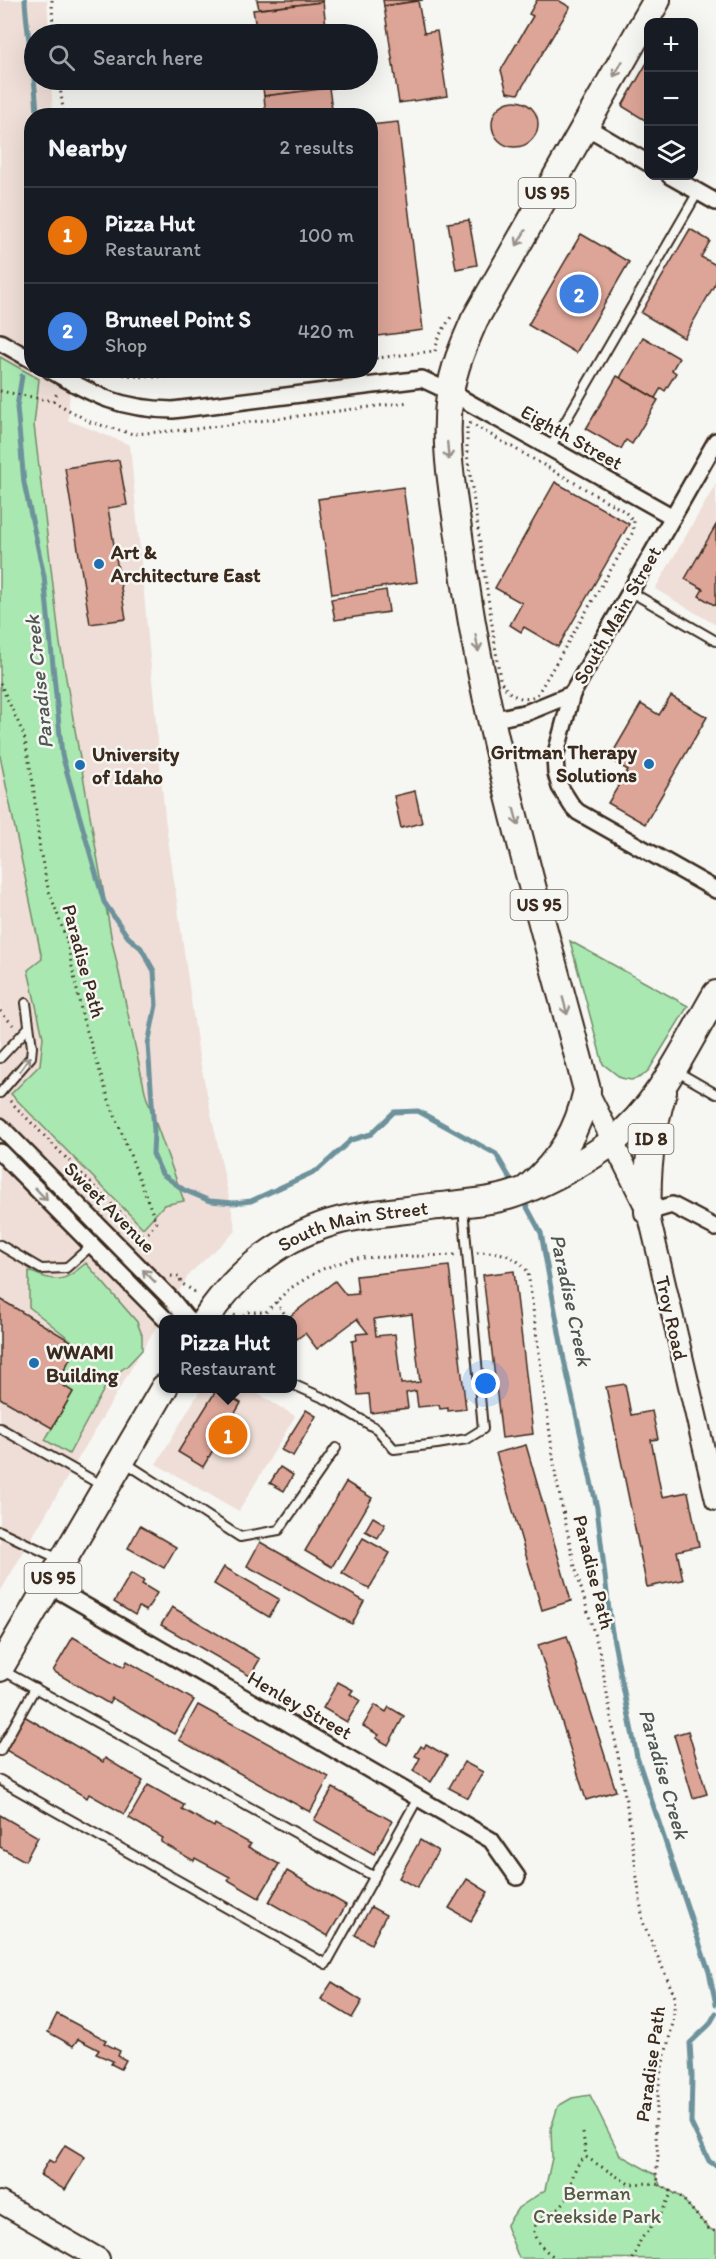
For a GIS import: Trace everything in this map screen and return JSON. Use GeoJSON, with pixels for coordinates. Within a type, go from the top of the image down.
{"type":"FeatureCollection","features":[{"type":"Feature","properties":{"kind":"highway","name":"US 95"},"geometry":{"type":"LineString","coordinates":[[519,1192],[544,1174],[568,1144],[580,1118],[587,1090],[491,720],[464,571],[447,445],[450,392],[458,360],[474,321],[657,0]]}},
{"type":"Feature","properties":{"kind":"highway"},"geometry":{"type":"LineString","coordinates":[[672,1069],[716,994]]}},
{"type":"Feature","properties":{"kind":"highway","name":"South Main Street"},"geometry":{"type":"LineString","coordinates":[[210,1312],[236,1280],[273,1250],[304,1233],[341,1220],[463,1203],[519,1192],[572,1167],[612,1142],[651,1101],[672,1069]]}},
{"type":"Feature","properties":{"kind":"highway","name":"ID 8"},"geometry":{"type":"LineString","coordinates":[[648,1212],[646,1188],[651,1139],[656,1115],[672,1069]]}},
{"type":"Feature","properties":{"kind":"highway","name":"US 95"},"geometry":{"type":"LineString","coordinates":[[0,1668],[162,1393]]}},
{"type":"Feature","properties":{"kind":"main road","name":"ID 8"},"geometry":{"type":"LineString","coordinates":[[587,1090],[612,1142]]}},
{"type":"Feature","properties":{"kind":"main road","name":"Troy Road"},"geometry":{"type":"LineString","coordinates":[[612,1142],[648,1212],[715,1493]]}},
{"type":"Feature","properties":{"kind":"main road"},"geometry":{"type":"LineString","coordinates":[[0,2202],[99,2259]]}},
{"type":"Feature","properties":{"kind":"street"},"geometry":{"type":"LineString","coordinates":[[585,126],[644,161]]}},
{"type":"Feature","properties":{"kind":"street"},"geometry":{"type":"LineString","coordinates":[[677,180],[716,202]]}},
{"type":"Feature","properties":{"kind":"street"},"geometry":{"type":"LineString","coordinates":[[0,342],[24,356]]}},
{"type":"Feature","properties":{"kind":"street","name":"Eighth Street"},"geometry":{"type":"LineString","coordinates":[[65,378],[107,400],[135,408],[156,410],[422,379],[450,392],[673,517]]}},
{"type":"Feature","properties":{"kind":"street","name":"South Main Street"},"geometry":{"type":"LineString","coordinates":[[491,720],[528,712],[572,694],[716,441]]}},
{"type":"Feature","properties":{"kind":"street"},"geometry":{"type":"LineString","coordinates":[[572,694],[555,757],[556,774],[560,787],[572,806],[578,812],[716,890]]}},
{"type":"Feature","properties":{"kind":"street","name":"Sweet Avenue"},"geometry":{"type":"LineString","coordinates":[[0,1126],[171,1299],[184,1315]]}},
{"type":"Feature","properties":{"kind":"street","name":"Sweet Avenue"},"geometry":{"type":"LineString","coordinates":[[0,1152],[161,1315]]}},
{"type":"Feature","properties":{"kind":"street"},"geometry":{"type":"LineString","coordinates":[[648,1212],[672,1205],[716,1228]]}},
{"type":"Feature","properties":{"kind":"street","name":"Henley Street"},"geometry":{"type":"LineString","coordinates":[[49,1585],[491,1840],[516,1877]]}},
{"type":"Feature","properties":{"kind":"lane"},"geometry":{"type":"LineString","coordinates":[[550,448],[698,192]]}},
{"type":"Feature","properties":{"kind":"lane"},"geometry":{"type":"LineString","coordinates":[[631,592],[716,641]]}},
{"type":"Feature","properties":{"kind":"lane"},"geometry":{"type":"LineString","coordinates":[[1,1093],[31,1056],[32,1047],[26,1003]]}},
{"type":"Feature","properties":{"kind":"lane"},"geometry":{"type":"LineString","coordinates":[[0,1058],[28,1027]]}},
{"type":"Feature","properties":{"kind":"lane"},"geometry":{"type":"LineString","coordinates":[[672,1069],[716,1094]]}},
{"type":"Feature","properties":{"kind":"lane"},"geometry":{"type":"LineString","coordinates":[[297,1386],[328,1400],[378,1429],[394,1449],[467,1439],[483,1428],[463,1203]]}},
{"type":"Feature","properties":{"kind":"lane"},"geometry":{"type":"LineString","coordinates":[[0,1245],[41,1269],[66,1268],[91,1246]]}},
{"type":"Feature","properties":{"kind":"lane"},"geometry":{"type":"LineString","coordinates":[[0,1428],[106,1487]]}},
{"type":"Feature","properties":{"kind":"lane"},"geometry":{"type":"LineString","coordinates":[[122,1460],[240,1536],[279,1530],[336,1448]]}},
{"type":"Feature","properties":{"kind":"lane"},"geometry":{"type":"LineString","coordinates":[[0,1531],[63,1561]]}},
{"type":"Feature","properties":{"kind":"lane"},"geometry":{"type":"LineString","coordinates":[[0,1668],[375,1877]]}},
{"type":"Feature","properties":{"kind":"lane"},"geometry":{"type":"LineString","coordinates":[[0,1751],[35,1688]]}},
{"type":"Feature","properties":{"kind":"lane"},"geometry":{"type":"LineString","coordinates":[[0,1780],[326,1964],[418,1798]]}},
{"type":"Feature","properties":{"kind":"path"},"geometry":{"type":"LineString","coordinates":[[52,0],[53,24]]}},
{"type":"Feature","properties":{"kind":"path"},"geometry":{"type":"LineString","coordinates":[[60,90],[63,108]]}},
{"type":"Feature","properties":{"kind":"path"},"geometry":{"type":"LineString","coordinates":[[378,357],[435,351]]}},
{"type":"Feature","properties":{"kind":"path"},"geometry":{"type":"LineString","coordinates":[[0,391],[53,401],[58,391]]}},
{"type":"Feature","properties":{"kind":"path"},"geometry":{"type":"LineString","coordinates":[[470,423],[624,511],[634,521],[633,532],[537,695],[529,699],[518,698],[508,692],[500,679],[467,454],[467,427],[470,423]]}},
{"type":"Feature","properties":{"kind":"path","name":"Paradise Path"},"geometry":{"type":"LineString","coordinates":[[0,684],[24,735],[33,783],[40,851],[48,888],[66,938],[84,1019],[109,1100],[156,1222],[144,1238],[1,1093]]}},
{"type":"Feature","properties":{"kind":"path"},"geometry":{"type":"LineString","coordinates":[[0,1011],[13,1024],[8,1030]]}},
{"type":"Feature","properties":{"kind":"path","name":"Paradise Path"},"geometry":{"type":"LineString","coordinates":[[245,1315],[248,1312],[266,1312],[289,1288],[320,1270],[354,1258],[468,1255],[490,1252],[512,1257],[520,1262],[528,1272],[556,1478],[574,1567],[600,1654],[629,1818],[643,1922],[675,1997],[673,2023],[660,2075],[655,2127],[658,2156],[656,2175],[660,2185]]}},
{"type":"Feature","properties":{"kind":"path","name":"Paradise Path"},"geometry":{"type":"LineString","coordinates":[[180,1277],[181,1283],[210,1312]]}},
{"type":"Feature","properties":{"kind":"path"},"geometry":{"type":"LineString","coordinates":[[276,1302],[286,1315]]}},
{"type":"Feature","properties":{"kind":"path"},"geometry":{"type":"LineString","coordinates":[[583,2133],[586,2157]]}},
{"type":"Feature","properties":{"kind":"path"},"geometry":{"type":"LineString","coordinates":[[586,2157],[629,2184],[660,2185],[681,2198],[708,2228],[716,2232]]}},
{"type":"Feature","properties":{"kind":"path"},"geometry":{"type":"LineString","coordinates":[[557,2259],[538,2242],[534,2232],[537,2222],[562,2205],[567,2197],[573,2171],[586,2157]]}},
{"type":"Feature","properties":{"kind":"path"},"geometry":{"type":"LineString","coordinates":[[633,2259],[641,2240],[658,2219],[672,2192]]}},
{"type":"Feature","properties":{"kind":"shaded area","name":"University of Idaho"},"geometry":{"type":"Polygon","coordinates":[[[0,0],[47,0],[48,24],[24,24],[24,90],[52,90],[53,108],[24,108],[24,378],[71,378],[68,420],[130,445],[165,818],[199,1056],[236,1231],[190,1273],[164,1315],[159,1315],[159,1323],[0,1592],[0,0]]]}},
{"type":"Feature","properties":{"kind":"shaded area"},"geometry":{"type":"Polygon","coordinates":[[[716,484],[716,625],[655,589],[716,484]]]}},
{"type":"Feature","properties":{"kind":"shaded area"},"geometry":{"type":"Polygon","coordinates":[[[199,1393],[257,1393],[295,1416],[239,1511],[156,1464],[199,1393]]]}},
{"type":"Feature","properties":{"kind":"green space"},"geometry":{"type":"Polygon","coordinates":[[[0,357],[24,371],[24,378],[39,379],[34,425],[60,644],[112,941],[146,1096],[184,1201],[164,1205],[143,1228],[11,1094],[40,1065],[43,1037],[28,970],[42,959],[0,756],[0,357]]]}},
{"type":"Feature","properties":{"kind":"green space"},"geometry":{"type":"Polygon","coordinates":[[[570,941],[688,1006],[649,1070],[641,1077],[631,1080],[621,1078],[603,1064],[570,941]]]}},
{"type":"Feature","properties":{"kind":"green space"},"geometry":{"type":"Polygon","coordinates":[[[86,1263],[137,1322],[142,1335],[142,1350],[127,1366],[110,1378],[69,1454],[45,1440],[73,1392],[58,1382],[77,1345],[29,1307],[29,1271],[47,1278],[59,1279],[71,1274],[86,1263]]]}},
{"type":"Feature","properties":{"kind":"green space","name":"Berman Creekside Park"},"geometry":{"type":"Polygon","coordinates":[[[590,2095],[620,2155],[656,2175],[660,2185],[681,2197],[708,2228],[716,2232],[716,2259],[519,2258],[506,2226],[518,2208],[545,2190],[552,2158],[551,2128],[558,2106],[572,2098],[590,2095]]]}},
{"type":"Feature","properties":{"kind":"building"},"geometry":{"type":"Polygon","coordinates":[[[257,0],[322,0],[323,2],[259,9],[257,0]]]}},
{"type":"Feature","properties":{"kind":"building"},"geometry":{"type":"Polygon","coordinates":[[[383,0],[423,0],[384,6],[383,0]]]}},
{"type":"Feature","properties":{"kind":"building"},"geometry":{"type":"Polygon","coordinates":[[[537,0],[558,0],[570,7],[518,94],[507,92],[501,70],[533,16],[529,14],[537,0]]]}},
{"type":"Feature","properties":{"kind":"building"},"geometry":{"type":"Polygon","coordinates":[[[418,1],[424,33],[437,31],[447,96],[399,103],[384,6],[418,1]]]}},
{"type":"Feature","properties":{"kind":"building"},"geometry":{"type":"Polygon","coordinates":[[[323,2],[326,24],[255,24],[253,10],[323,2]]]}},
{"type":"Feature","properties":{"kind":"building"},"geometry":{"type":"Polygon","coordinates":[[[644,68],[644,120],[622,106],[644,68]]]}},
{"type":"Feature","properties":{"kind":"building"},"geometry":{"type":"Polygon","coordinates":[[[263,90],[316,90],[264,96],[263,90]]]}},
{"type":"Feature","properties":{"kind":"building"},"geometry":{"type":"Polygon","coordinates":[[[329,90],[332,108],[265,108],[264,96],[329,90]]]}},
{"type":"Feature","properties":{"kind":"building"},"geometry":{"type":"Polygon","coordinates":[[[515,101],[531,108],[538,124],[531,140],[515,147],[499,140],[492,124],[499,108],[515,101]]]}},
{"type":"Feature","properties":{"kind":"building"},"geometry":{"type":"Polygon","coordinates":[[[398,122],[423,330],[378,336],[378,124],[398,122]]]}},
{"type":"Feature","properties":{"kind":"building"},"geometry":{"type":"Polygon","coordinates":[[[469,220],[477,265],[456,269],[448,223],[469,220]]]}},
{"type":"Feature","properties":{"kind":"building"},"geometry":{"type":"Polygon","coordinates":[[[690,229],[710,241],[701,257],[716,265],[716,282],[684,338],[641,313],[690,229]]]}},
{"type":"Feature","properties":{"kind":"building"},"geometry":{"type":"Polygon","coordinates":[[[581,234],[629,262],[576,353],[528,325],[581,234]]]}},
{"type":"Feature","properties":{"kind":"building"},"geometry":{"type":"Polygon","coordinates":[[[643,337],[679,358],[672,370],[676,373],[665,391],[661,388],[655,398],[620,378],[643,337]]]}},
{"type":"Feature","properties":{"kind":"building"},"geometry":{"type":"Polygon","coordinates":[[[617,376],[658,400],[632,444],[626,440],[621,449],[586,429],[617,376]]]}},
{"type":"Feature","properties":{"kind":"building","name":"Art & Architecture East"},"geometry":{"type":"Polygon","coordinates":[[[119,460],[127,505],[108,508],[126,619],[90,624],[65,468],[119,460]]]}},
{"type":"Feature","properties":{"kind":"building"},"geometry":{"type":"Polygon","coordinates":[[[555,482],[629,524],[558,647],[524,627],[521,632],[510,625],[522,603],[495,588],[555,482]]]}},
{"type":"Feature","properties":{"kind":"building"},"geometry":{"type":"Polygon","coordinates":[[[403,487],[417,582],[332,594],[318,499],[403,487]]]}},
{"type":"Feature","properties":{"kind":"building"},"geometry":{"type":"Polygon","coordinates":[[[716,525],[716,606],[699,596],[703,589],[685,579],[716,525]]]}},
{"type":"Feature","properties":{"kind":"building"},"geometry":{"type":"Polygon","coordinates":[[[386,590],[389,612],[335,620],[331,599],[386,590]]]}},
{"type":"Feature","properties":{"kind":"building","name":"Gritman Therapy Solutions"},"geometry":{"type":"Polygon","coordinates":[[[671,696],[707,717],[645,824],[608,803],[628,770],[609,759],[641,704],[659,715],[671,696]]]}},
{"type":"Feature","properties":{"kind":"building"},"geometry":{"type":"Polygon","coordinates":[[[415,791],[422,823],[401,828],[394,796],[415,791]]]}},
{"type":"Feature","properties":{"kind":"building"},"geometry":{"type":"Polygon","coordinates":[[[449,1266],[466,1409],[448,1411],[448,1408],[440,1409],[439,1405],[418,1407],[416,1391],[406,1393],[408,1408],[371,1413],[369,1394],[358,1395],[352,1341],[357,1340],[356,1334],[368,1333],[357,1319],[317,1349],[305,1333],[297,1339],[297,1315],[291,1315],[335,1281],[346,1295],[358,1294],[356,1276],[449,1266]],[[412,1314],[374,1319],[376,1336],[395,1334],[401,1384],[420,1382],[412,1314]]]}},
{"type":"Feature","properties":{"kind":"building"},"geometry":{"type":"Polygon","coordinates":[[[514,1271],[533,1434],[502,1438],[483,1275],[514,1271]]]}},
{"type":"Feature","properties":{"kind":"building","name":"WWAMI Building"},"geometry":{"type":"Polygon","coordinates":[[[0,1299],[77,1345],[58,1382],[73,1392],[52,1428],[0,1398],[0,1299]]]}},
{"type":"Feature","properties":{"kind":"building"},"geometry":{"type":"Polygon","coordinates":[[[625,1384],[631,1415],[652,1411],[658,1439],[651,1440],[662,1497],[688,1492],[699,1546],[677,1551],[683,1580],[647,1587],[606,1387],[625,1384]]]}},
{"type":"Feature","properties":{"kind":"building"},"geometry":{"type":"Polygon","coordinates":[[[215,1393],[224,1393],[241,1403],[203,1467],[178,1452],[215,1393]]]}},
{"type":"Feature","properties":{"kind":"building"},"geometry":{"type":"Polygon","coordinates":[[[306,1410],[316,1416],[293,1456],[281,1450],[306,1410]]]}},
{"type":"Feature","properties":{"kind":"building"},"geometry":{"type":"Polygon","coordinates":[[[526,1445],[571,1601],[542,1610],[496,1453],[526,1445]]]}},
{"type":"Feature","properties":{"kind":"building"},"geometry":{"type":"Polygon","coordinates":[[[280,1467],[293,1475],[284,1491],[270,1483],[280,1467]]]}},
{"type":"Feature","properties":{"kind":"building"},"geometry":{"type":"Polygon","coordinates":[[[346,1482],[372,1498],[332,1567],[305,1551],[346,1482]]]}},
{"type":"Feature","properties":{"kind":"building"},"geometry":{"type":"Polygon","coordinates":[[[373,1517],[385,1524],[378,1538],[365,1531],[373,1517]]]}},
{"type":"Feature","properties":{"kind":"building"},"geometry":{"type":"Polygon","coordinates":[[[140,1526],[176,1547],[164,1568],[128,1548],[140,1526]]]}},
{"type":"Feature","properties":{"kind":"building"},"geometry":{"type":"Polygon","coordinates":[[[363,1538],[390,1553],[369,1589],[342,1573],[363,1538]]]}},
{"type":"Feature","properties":{"kind":"building"},"geometry":{"type":"Polygon","coordinates":[[[260,1542],[364,1601],[352,1624],[247,1566],[260,1542]]]}},
{"type":"Feature","properties":{"kind":"building"},"geometry":{"type":"Polygon","coordinates":[[[224,1567],[279,1599],[269,1617],[214,1584],[224,1567]]]}},
{"type":"Feature","properties":{"kind":"building"},"geometry":{"type":"Polygon","coordinates":[[[131,1573],[144,1581],[142,1584],[157,1593],[146,1611],[139,1607],[135,1615],[114,1602],[131,1573]]]}},
{"type":"Feature","properties":{"kind":"building"},"geometry":{"type":"Polygon","coordinates":[[[172,1607],[260,1659],[250,1676],[161,1625],[172,1607]]]}},
{"type":"Feature","properties":{"kind":"building"},"geometry":{"type":"Polygon","coordinates":[[[567,1636],[616,1791],[586,1800],[538,1645],[567,1636]]]}},
{"type":"Feature","properties":{"kind":"building"},"geometry":{"type":"Polygon","coordinates":[[[73,1637],[124,1667],[127,1661],[194,1700],[174,1734],[112,1698],[109,1704],[53,1671],[73,1637]]]}},
{"type":"Feature","properties":{"kind":"building"},"geometry":{"type":"Polygon","coordinates":[[[338,1682],[353,1690],[350,1694],[360,1700],[347,1722],[323,1708],[338,1682]]]}},
{"type":"Feature","properties":{"kind":"building"},"geometry":{"type":"Polygon","coordinates":[[[198,1705],[329,1777],[310,1812],[179,1740],[198,1705]]]}},
{"type":"Feature","properties":{"kind":"building"},"geometry":{"type":"Polygon","coordinates":[[[375,1705],[386,1712],[389,1707],[404,1716],[388,1745],[376,1738],[379,1735],[363,1726],[375,1705]]]}},
{"type":"Feature","properties":{"kind":"building"},"geometry":{"type":"Polygon","coordinates":[[[24,1716],[103,1762],[105,1758],[143,1781],[124,1814],[89,1794],[87,1798],[4,1749],[24,1716]]]}},
{"type":"Feature","properties":{"kind":"building"},"geometry":{"type":"Polygon","coordinates":[[[688,1731],[707,1794],[693,1798],[674,1735],[688,1731]]]}},
{"type":"Feature","properties":{"kind":"building"},"geometry":{"type":"Polygon","coordinates":[[[426,1744],[447,1756],[431,1782],[413,1771],[420,1758],[415,1756],[421,1746],[424,1748],[426,1744]]]}},
{"type":"Feature","properties":{"kind":"building"},"geometry":{"type":"Polygon","coordinates":[[[464,1762],[483,1772],[468,1798],[449,1788],[464,1762]]]}},
{"type":"Feature","properties":{"kind":"building"},"geometry":{"type":"Polygon","coordinates":[[[148,1785],[184,1805],[182,1809],[251,1844],[248,1847],[279,1864],[259,1898],[228,1880],[230,1877],[195,1858],[194,1861],[161,1842],[163,1838],[129,1818],[148,1785]]]}},
{"type":"Feature","properties":{"kind":"building"},"geometry":{"type":"Polygon","coordinates":[[[333,1788],[392,1821],[374,1854],[314,1820],[333,1788]]]}},
{"type":"Feature","properties":{"kind":"building"},"geometry":{"type":"Polygon","coordinates":[[[0,1815],[38,1837],[25,1861],[0,1847],[0,1815]]]}},
{"type":"Feature","properties":{"kind":"building"},"geometry":{"type":"Polygon","coordinates":[[[420,1840],[438,1851],[417,1888],[399,1878],[420,1840]]]}},
{"type":"Feature","properties":{"kind":"building"},"geometry":{"type":"Polygon","coordinates":[[[287,1871],[346,1905],[328,1936],[269,1902],[287,1871]]]}},
{"type":"Feature","properties":{"kind":"building"},"geometry":{"type":"Polygon","coordinates":[[[467,1879],[488,1892],[471,1921],[449,1908],[467,1879]]]}},
{"type":"Feature","properties":{"kind":"building"},"geometry":{"type":"Polygon","coordinates":[[[371,1907],[386,1915],[371,1944],[355,1935],[371,1907]]]}},
{"type":"Feature","properties":{"kind":"building"},"geometry":{"type":"Polygon","coordinates":[[[332,1982],[362,2001],[352,2018],[321,1999],[332,1982]]]}},
{"type":"Feature","properties":{"kind":"building"},"geometry":{"type":"Polygon","coordinates":[[[57,2014],[106,2040],[104,2043],[120,2051],[118,2056],[126,2060],[121,2069],[111,2064],[113,2061],[96,2054],[99,2050],[78,2039],[73,2046],[48,2032],[57,2014]]]}},
{"type":"Feature","properties":{"kind":"building"},"geometry":{"type":"Polygon","coordinates":[[[65,2145],[85,2157],[65,2190],[40,2175],[49,2160],[54,2163],[65,2145]]]}},
{"type":"Feature","properties":{"kind":"waterway","name":"Paradise Creek"},"geometry":{"type":"LineString","coordinates":[[25,0],[27,24]]}},
{"type":"Feature","properties":{"kind":"waterway","name":"Paradise Creek"},"geometry":{"type":"LineString","coordinates":[[35,90],[36,108]]}},
{"type":"Feature","properties":{"kind":"waterway","name":"Paradise Creek"},"geometry":{"type":"LineString","coordinates":[[22,376],[17,407],[24,483],[44,576],[62,755],[104,902],[128,937],[141,948],[154,971],[156,1005],[148,1044],[154,1131],[153,1154],[162,1174],[184,1190],[210,1201],[234,1203],[251,1201],[318,1170],[351,1140],[371,1134],[394,1112],[418,1111],[496,1154],[514,1185]]}},
{"type":"Feature","properties":{"kind":"waterway","name":"Paradise Creek"},"geometry":{"type":"LineString","coordinates":[[522,1198],[541,1233],[564,1360],[597,1508],[611,1627],[637,1757],[709,1972],[716,2004]]}},
{"type":"Feature","properties":{"kind":"waterway","name":"Paradise Creek"},"geometry":{"type":"LineString","coordinates":[[716,2013],[709,2025],[690,2043],[691,2123],[709,2161],[716,2166]]}},
{"type":"Feature","properties":{"kind":"place","name":"Bruneel Point S"},"geometry":{"type":"Point","coordinates":[579,294]}},
{"type":"Feature","properties":{"kind":"place","name":"Art & Architecture East"},"geometry":{"type":"Point","coordinates":[99,564]}},
{"type":"Feature","properties":{"kind":"place","name":"Gritman Therapy Solutions"},"geometry":{"type":"Point","coordinates":[649,764]}},
{"type":"Feature","properties":{"kind":"place","name":"University of Idaho"},"geometry":{"type":"Point","coordinates":[80,765]}},
{"type":"Feature","properties":{"kind":"place","name":"WWAMI Building"},"geometry":{"type":"Point","coordinates":[34,1363]}},
{"type":"Feature","properties":{"kind":"place","name":"Pizza Hut"},"geometry":{"type":"Point","coordinates":[228,1435]}}]}
